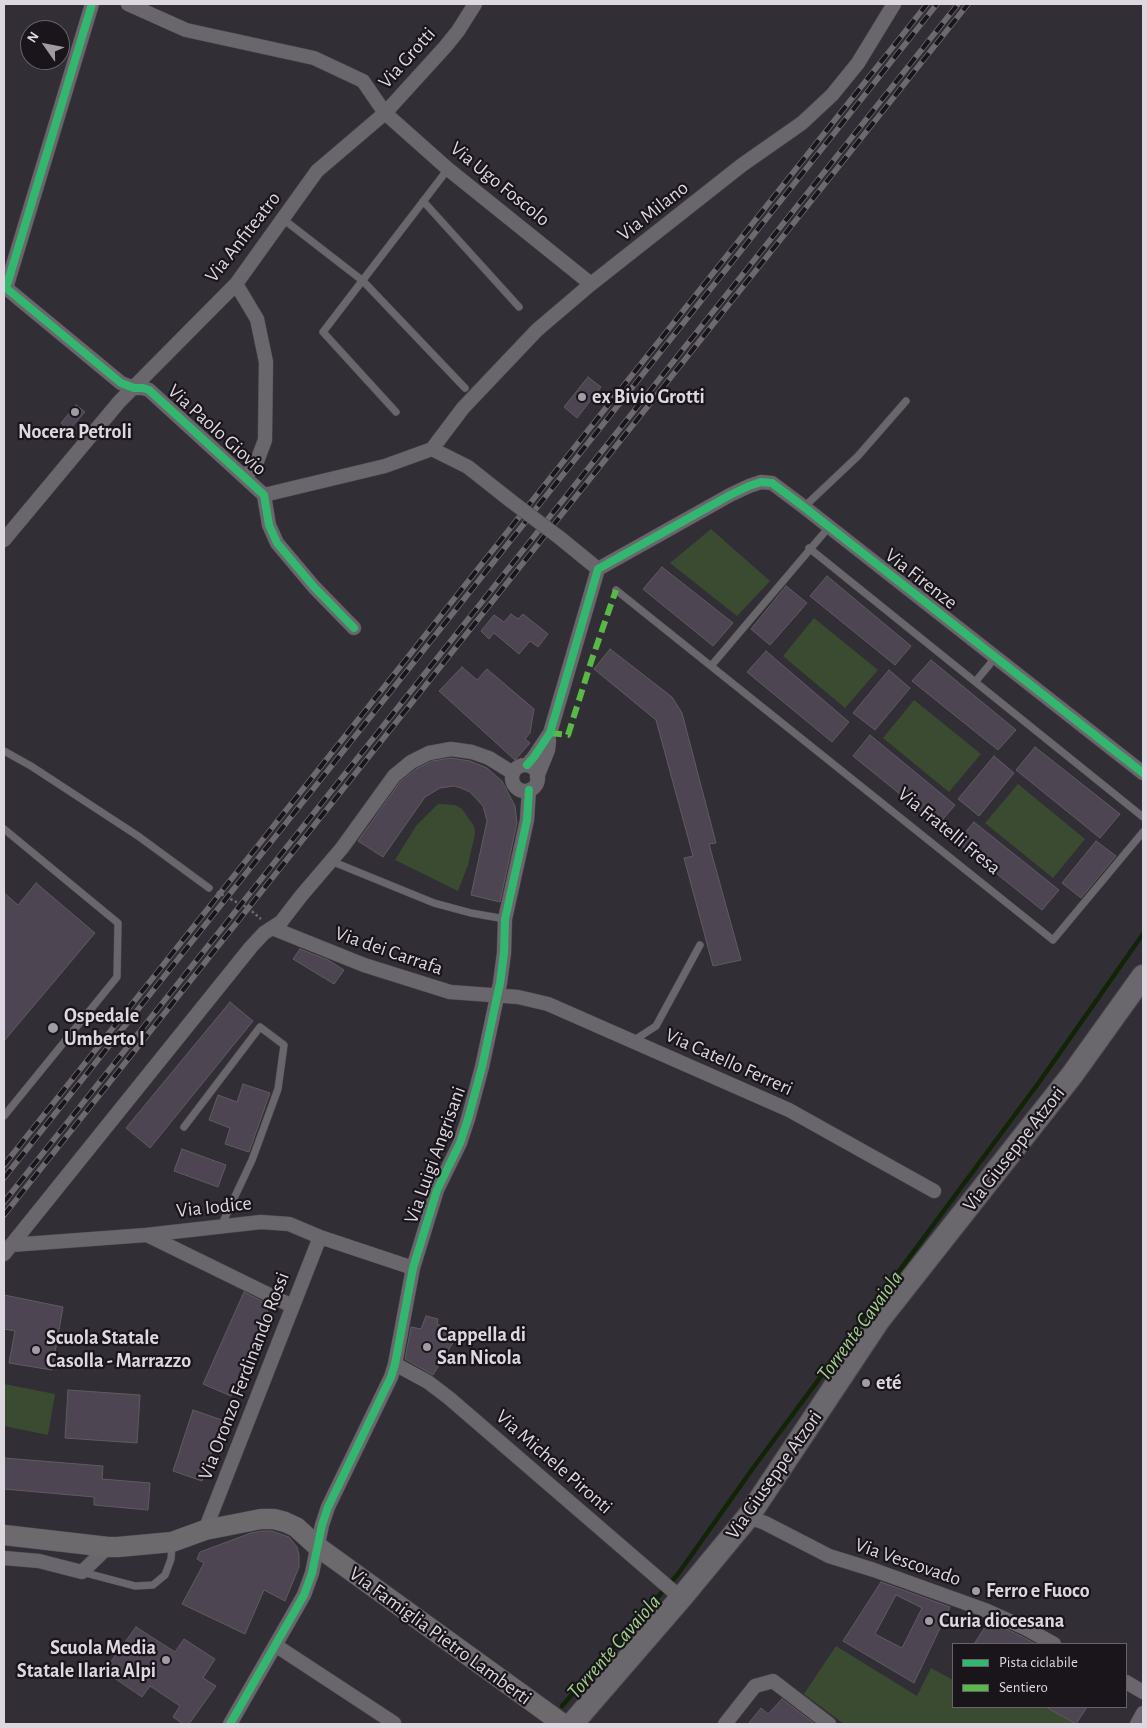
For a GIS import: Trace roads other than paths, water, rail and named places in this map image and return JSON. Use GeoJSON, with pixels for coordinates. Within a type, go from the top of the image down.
{"type":"FeatureCollection","features":[{"type":"Feature","properties":{"kind":"main road","name":"Via Giuseppe Atzori"},"geometry":{"type":"LineString","coordinates":[[572,1724],[678,1594],[748,1517],[879,1320],[1072,1075],[1143,976]]}},
{"type":"Feature","properties":{"kind":"main road","name":"Via Famiglia Pietro Lamberti"},"geometry":{"type":"LineString","coordinates":[[13,1536],[108,1548],[172,1542],[205,1530],[261,1519],[274,1519],[286,1522],[296,1527],[318,1547],[563,1724]]}},
{"type":"Feature","properties":{"kind":"street"},"geometry":{"type":"LineString","coordinates":[[5,288],[92,4]]}},
{"type":"Feature","properties":{"kind":"street","name":"Via Ugo Foscolo"},"geometry":{"type":"LineString","coordinates":[[128,4],[186,30],[314,58],[363,81],[385,113],[448,169],[591,284]]}},
{"type":"Feature","properties":{"kind":"street","name":"Via Grotti"},"geometry":{"type":"LineString","coordinates":[[385,113],[445,47],[458,31],[475,4]]}},
{"type":"Feature","properties":{"kind":"street","name":"Via Milano"},"geometry":{"type":"LineString","coordinates":[[432,449],[463,408],[537,330],[591,284],[742,165],[802,123],[832,95],[858,63],[894,4]]}},
{"type":"Feature","properties":{"kind":"street","name":"Via Anfiteatro"},"geometry":{"type":"LineString","coordinates":[[4,540],[120,402],[236,284],[317,172],[385,113]]}},
{"type":"Feature","properties":{"kind":"street"},"geometry":{"type":"LineString","coordinates":[[236,284],[257,319],[266,362],[265,440],[256,464],[245,477]]}},
{"type":"Feature","properties":{"kind":"street","name":"Via Paolo Giovio"},"geometry":{"type":"LineString","coordinates":[[5,288],[121,383],[134,388],[149,390],[264,495],[269,525],[277,543],[314,587],[354,628]]}},
{"type":"Feature","properties":{"kind":"street"},"geometry":{"type":"LineString","coordinates":[[264,495],[385,466],[432,449],[468,467],[598,568]]}},
{"type":"Feature","properties":{"kind":"street"},"geometry":{"type":"LineString","coordinates":[[538,777],[534,769],[527,765],[519,766],[512,777],[514,785],[520,790],[529,790],[535,785],[538,777],[548,750],[550,733],[598,568],[730,495],[761,482],[772,483],[829,527]]}},
{"type":"Feature","properties":{"kind":"street","name":"Via Firenze"},"geometry":{"type":"LineString","coordinates":[[829,527],[992,660],[1143,773]]}},
{"type":"Feature","properties":{"kind":"street"},"geometry":{"type":"LineString","coordinates":[[527,765],[550,733]]}},
{"type":"Feature","properties":{"kind":"street"},"geometry":{"type":"LineString","coordinates":[[7,1250],[251,947],[264,933],[282,922],[394,776],[411,762],[429,753],[451,749],[472,752],[489,758],[513,773]]}},
{"type":"Feature","properties":{"kind":"street","name":"Via Luigi Angrisani"},"geometry":{"type":"LineString","coordinates":[[230,1724],[304,1595],[312,1573],[322,1525],[328,1507],[391,1377],[413,1268],[437,1190],[460,1143],[482,1066],[504,953],[505,919],[527,820],[529,790]]}},
{"type":"Feature","properties":{"kind":"street","name":"Via dei Carrafa"},"geometry":{"type":"LineString","coordinates":[[272,928],[364,965],[450,992],[496,996]]}},
{"type":"Feature","properties":{"kind":"street","name":"Via Catello Ferreri"},"geometry":{"type":"LineString","coordinates":[[496,996],[518,997],[548,1004],[790,1110],[934,1191]]}},
{"type":"Feature","properties":{"kind":"street","name":"Via Iodice"},"geometry":{"type":"LineString","coordinates":[[7,1250],[261,1222],[289,1224],[320,1237],[413,1268]]}},
{"type":"Feature","properties":{"kind":"street"},"geometry":{"type":"LineString","coordinates":[[146,1235],[292,1306]]}},
{"type":"Feature","properties":{"kind":"street","name":"Via Oronzo Ferdinando Rossi"},"geometry":{"type":"LineString","coordinates":[[205,1530],[320,1237]]}},
{"type":"Feature","properties":{"kind":"street","name":"Via Michele Pironti"},"geometry":{"type":"LineString","coordinates":[[395,1364],[428,1382],[449,1398],[678,1594]]}},
{"type":"Feature","properties":{"kind":"street","name":"Via Vescovado"},"geometry":{"type":"LineString","coordinates":[[748,1517],[765,1523],[829,1556],[986,1610],[1052,1643]]}},
{"type":"Feature","properties":{"kind":"street"},"geometry":{"type":"LineString","coordinates":[[39,1562],[46,1539]]}},
{"type":"Feature","properties":{"kind":"street"},"geometry":{"type":"LineString","coordinates":[[4,1558],[39,1562],[82,1572],[108,1548]]}},
{"type":"Feature","properties":{"kind":"street"},"geometry":{"type":"LineString","coordinates":[[275,1645],[394,1723]]}},
{"type":"Feature","properties":{"kind":"street"},"geometry":{"type":"LineString","coordinates":[[725,1724],[755,1686],[773,1681],[829,1724]]}},
{"type":"Feature","properties":{"kind":"street"},"geometry":{"type":"LineString","coordinates":[[1127,1683],[1143,1692]]}},
{"type":"Feature","properties":{"kind":"street"},"geometry":{"type":"LineString","coordinates":[[1137,1724],[1143,1712]]}},
{"type":"Feature","properties":{"kind":"lane"},"geometry":{"type":"LineString","coordinates":[[396,412],[323,332],[448,169]]}},
{"type":"Feature","properties":{"kind":"lane"},"geometry":{"type":"LineString","coordinates":[[423,201],[519,307]]}},
{"type":"Feature","properties":{"kind":"lane"},"geometry":{"type":"LineString","coordinates":[[283,219],[362,280],[465,388]]}},
{"type":"Feature","properties":{"kind":"lane"},"geometry":{"type":"LineString","coordinates":[[804,507],[858,456],[906,402]]}},
{"type":"Feature","properties":{"kind":"lane"},"geometry":{"type":"LineString","coordinates":[[711,666],[829,527]]}},
{"type":"Feature","properties":{"kind":"lane"},"geometry":{"type":"LineString","coordinates":[[810,548],[1143,817]]}},
{"type":"Feature","properties":{"kind":"lane","name":"Via Fratelli Fresa"},"geometry":{"type":"LineString","coordinates":[[616,590],[1053,940],[1143,832]]}},
{"type":"Feature","properties":{"kind":"lane"},"geometry":{"type":"LineString","coordinates":[[976,681],[992,660]]}},
{"type":"Feature","properties":{"kind":"lane"},"geometry":{"type":"LineString","coordinates":[[4,751],[31,766],[138,836],[209,888]]}},
{"type":"Feature","properties":{"kind":"lane"},"geometry":{"type":"LineString","coordinates":[[4,829],[118,923],[117,977],[4,1116]]}},
{"type":"Feature","properties":{"kind":"lane"},"geometry":{"type":"LineString","coordinates":[[330,861],[434,903],[471,913],[505,919]]}},
{"type":"Feature","properties":{"kind":"lane"},"geometry":{"type":"LineString","coordinates":[[633,1041],[656,1026],[700,945]]}},
{"type":"Feature","properties":{"kind":"lane"},"geometry":{"type":"LineString","coordinates":[[184,1127],[260,1027],[284,1045],[275,1098],[252,1160],[220,1226]]}},
{"type":"Feature","properties":{"kind":"lane"},"geometry":{"type":"LineString","coordinates":[[82,1572],[135,1586],[153,1585],[165,1575],[171,1559],[172,1542]]}},
{"type":"Feature","properties":{"kind":"waterway","name":"Torrente Cavaiola"},"geometry":{"type":"LineString","coordinates":[[562,1706],[678,1574],[756,1464],[1040,1081],[1143,934]]}},
{"type":"Feature","properties":{"kind":"railway"},"geometry":{"type":"LineString","coordinates":[[4,1165],[927,4]]}},
{"type":"Feature","properties":{"kind":"railway"},"geometry":{"type":"LineString","coordinates":[[4,1178],[937,4]]}},
{"type":"Feature","properties":{"kind":"railway"},"geometry":{"type":"LineString","coordinates":[[4,1202],[958,4]]}},
{"type":"Feature","properties":{"kind":"railway"},"geometry":{"type":"LineString","coordinates":[[4,1215],[968,4]]}},
{"type":"Feature","properties":{"kind":"place","name":"ex Bivio Grotti"},"geometry":{"type":"Point","coordinates":[582,397]}},
{"type":"Feature","properties":{"kind":"place","name":"Nocera Petroli"},"geometry":{"type":"Point","coordinates":[75,412]}},
{"type":"Feature","properties":{"kind":"place","name":"Ospedale Umberto I"},"geometry":{"type":"Point","coordinates":[53,1028]}},
{"type":"Feature","properties":{"kind":"place","name":"Cappella di San Nicola"},"geometry":{"type":"Point","coordinates":[427,1347]}},
{"type":"Feature","properties":{"kind":"place","name":"Scuola Statale Casolla - Marrazzo"},"geometry":{"type":"Point","coordinates":[36,1350]}},
{"type":"Feature","properties":{"kind":"place","name":"eté"},"geometry":{"type":"Point","coordinates":[866,1383]}},
{"type":"Feature","properties":{"kind":"place","name":"Ferro e Fuoco"},"geometry":{"type":"Point","coordinates":[976,1591]}},
{"type":"Feature","properties":{"kind":"place","name":"Curia diocesana"},"geometry":{"type":"Point","coordinates":[929,1621]}},
{"type":"Feature","properties":{"kind":"place","name":"Scuola Media Statale Ilaria Alpi"},"geometry":{"type":"Point","coordinates":[166,1660]}}]}
